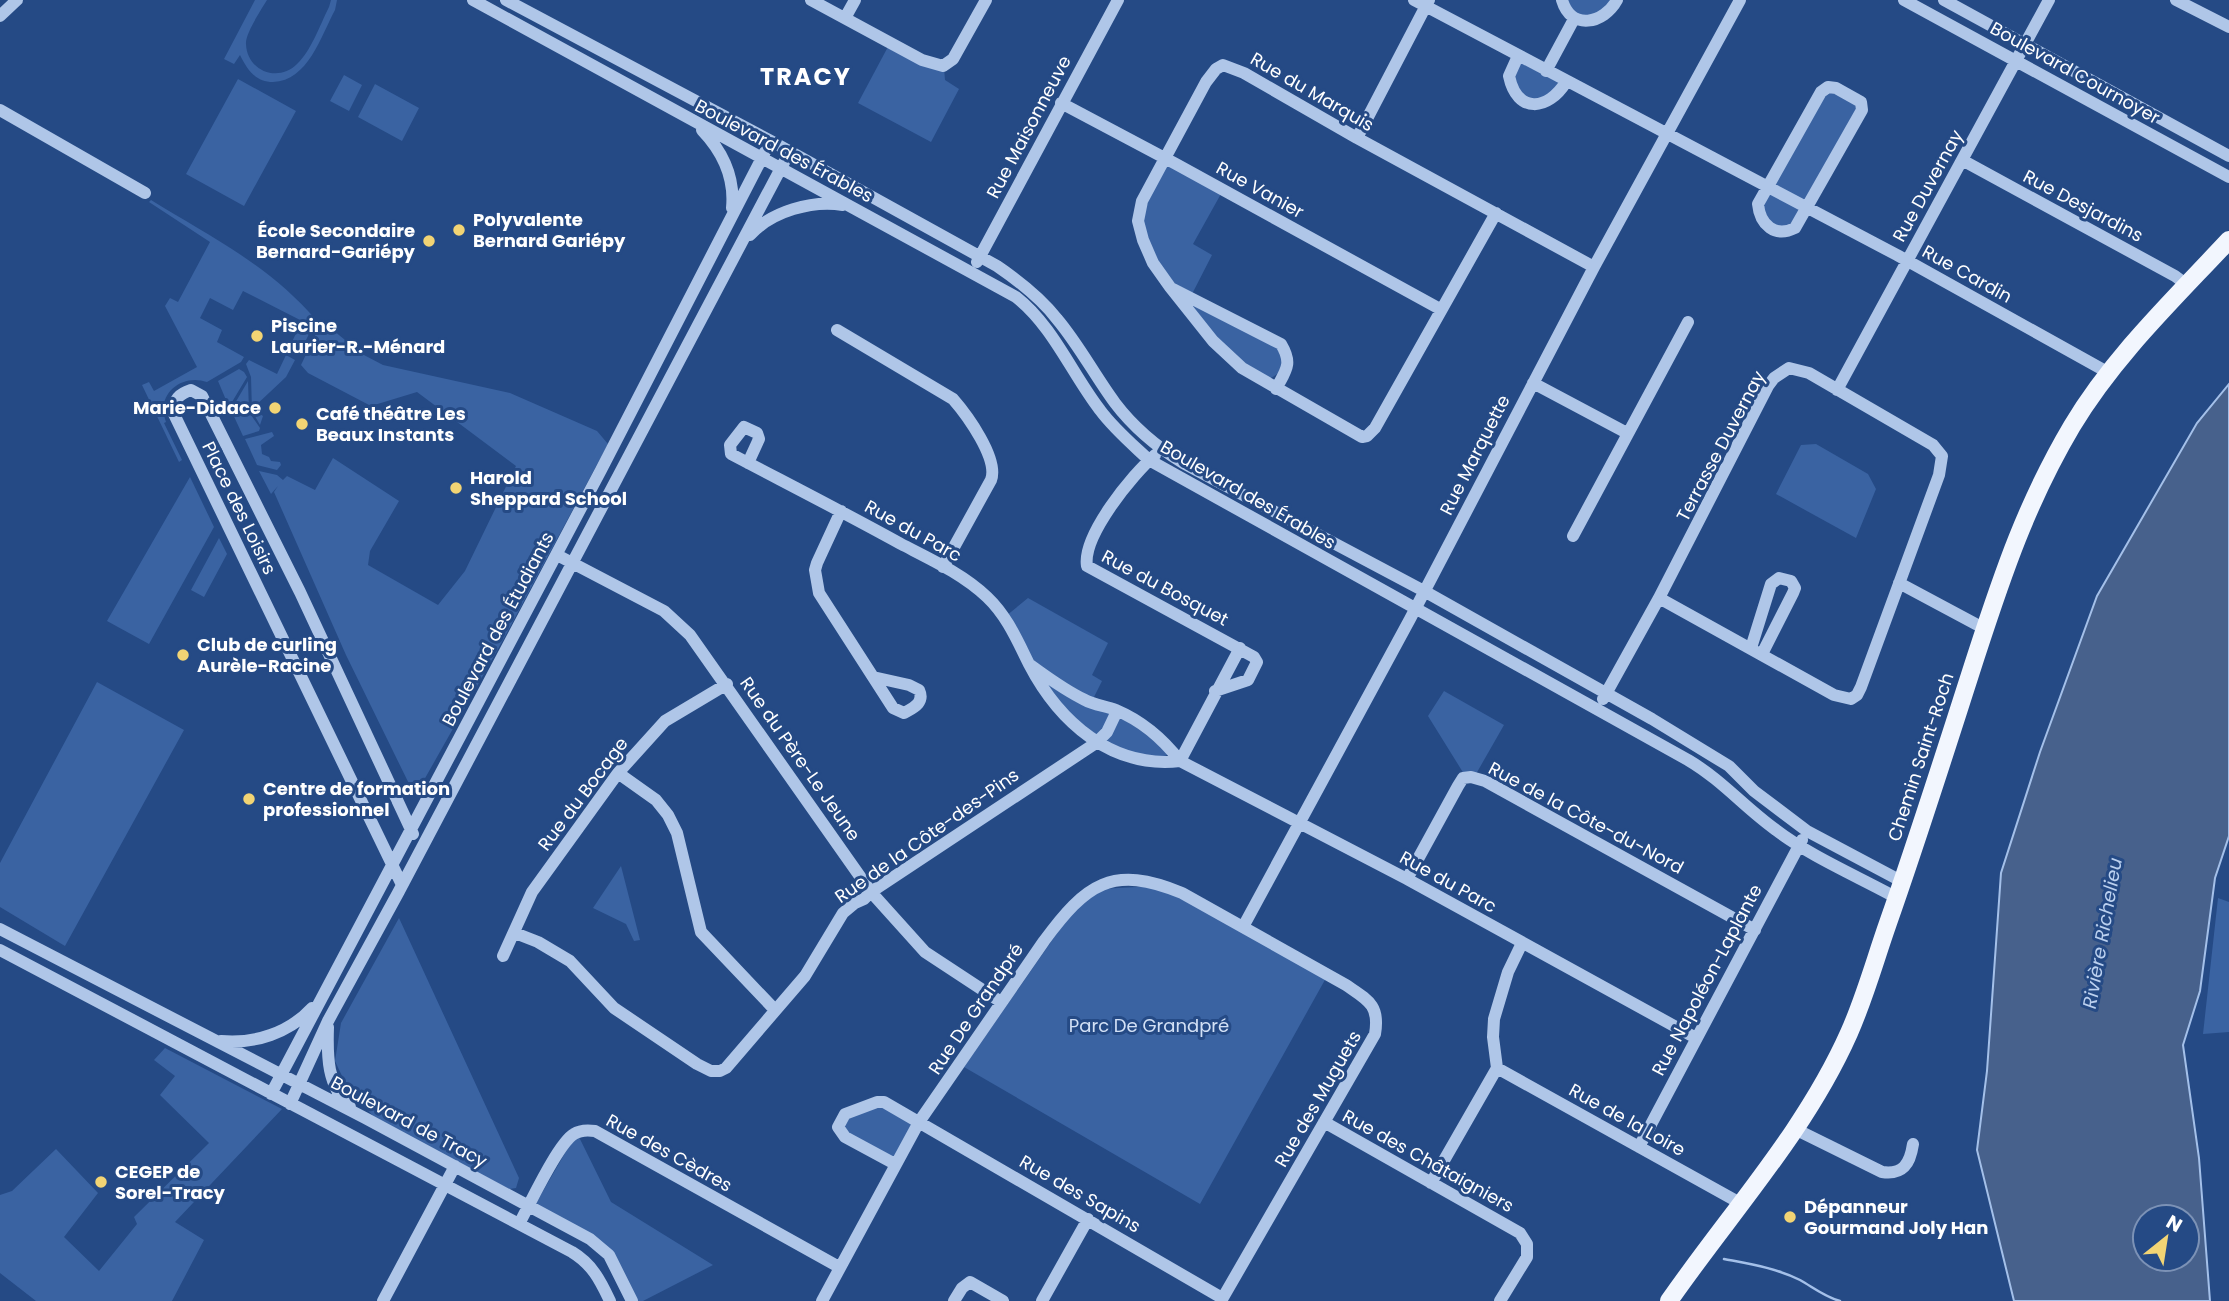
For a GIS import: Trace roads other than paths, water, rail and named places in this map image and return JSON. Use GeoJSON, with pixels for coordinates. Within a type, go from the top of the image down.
{"type":"FeatureCollection","features":[{"type":"Feature","properties":{"kind":"main road","name":"Chemin Saint-Roch"},"geometry":{"type":"LineString","coordinates":[[1669,1301],[1795,1129],[1824,1083],[1850,1030],[1900,890],[2007,561],[2031,502],[2071,427],[2109,373],[2229,240]]}},
{"type":"Feature","properties":{"kind":"street"},"geometry":{"type":"LineString","coordinates":[[0,16],[17,0]]}},
{"type":"Feature","properties":{"kind":"street","name":"Boulevard des Érables"},"geometry":{"type":"LineString","coordinates":[[473,0],[495,5],[685,118],[1016,297],[1053,340],[1099,409],[1149,460],[1711,774],[1751,811],[1799,845],[1900,890]]}},
{"type":"Feature","properties":{"kind":"street","name":"Boulevard des Érables"},"geometry":{"type":"LineString","coordinates":[[506,0],[980,256],[1019,281],[1045,305],[1116,404],[1161,449],[1424,591],[1729,766],[1764,799],[1807,831],[1900,890]]}},
{"type":"Feature","properties":{"kind":"street"},"geometry":{"type":"LineString","coordinates":[[811,0],[922,60],[943,66],[953,59],[986,0]]}},
{"type":"Feature","properties":{"kind":"street"},"geometry":{"type":"LineString","coordinates":[[845,18],[855,0]]}},
{"type":"Feature","properties":{"kind":"street","name":"Rue Maisonneuve"},"geometry":{"type":"LineString","coordinates":[[972,271],[1118,0]]}},
{"type":"Feature","properties":{"kind":"street","name":"Rue Cardin"},"geometry":{"type":"LineString","coordinates":[[1414,0],[1428,3],[1566,82],[1907,261],[2109,373]]}},
{"type":"Feature","properties":{"kind":"street"},"geometry":{"type":"LineString","coordinates":[[1562,0],[1564,9],[1574,19],[1588,21],[1609,10],[1617,0]]}},
{"type":"Feature","properties":{"kind":"street","name":"Rue Marquette"},"geometry":{"type":"LineString","coordinates":[[1243,927],[1415,610],[1594,267],[1740,0]]}},
{"type":"Feature","properties":{"kind":"street","name":"Boulevard Cournoyer"},"geometry":{"type":"LineString","coordinates":[[1904,0],[2229,177]]}},
{"type":"Feature","properties":{"kind":"street","name":"Boulevard Cournoyer"},"geometry":{"type":"LineString","coordinates":[[1944,0],[2229,156]]}},
{"type":"Feature","properties":{"kind":"street","name":"Rue Duvernay"},"geometry":{"type":"LineString","coordinates":[[1837,390],[2049,0]]}},
{"type":"Feature","properties":{"kind":"street"},"geometry":{"type":"LineString","coordinates":[[2176,0],[2229,27]]}},
{"type":"Feature","properties":{"kind":"street"},"geometry":{"type":"LineString","coordinates":[[1357,138],[1428,3]]}},
{"type":"Feature","properties":{"kind":"street"},"geometry":{"type":"LineString","coordinates":[[1546,71],[1574,19]]}},
{"type":"Feature","properties":{"kind":"street"},"geometry":{"type":"LineString","coordinates":[[1518,55],[1509,76],[1513,88],[1527,103],[1534,105],[1550,101],[1566,82]]}},
{"type":"Feature","properties":{"kind":"street","name":"Rue du Marquis"},"geometry":{"type":"LineString","coordinates":[[1496,213],[1375,428],[1367,436],[1356,436],[1276,389],[1227,355],[1170,287],[1153,262],[1138,220],[1142,201],[1206,82],[1216,69],[1223,65],[1244,73],[1594,267]]}},
{"type":"Feature","properties":{"kind":"street"},"geometry":{"type":"LineString","coordinates":[[1823,88],[1836,88],[1861,102],[1862,110],[1807,208],[1795,228],[1785,232],[1771,229],[1763,222],[1758,208],[1823,88]]}},
{"type":"Feature","properties":{"kind":"street","name":"Rue Vanier"},"geometry":{"type":"LineString","coordinates":[[1061,103],[1440,309]]}},
{"type":"Feature","properties":{"kind":"street"},"geometry":{"type":"LineString","coordinates":[[0,110],[145,193]]}},
{"type":"Feature","properties":{"kind":"street"},"geometry":{"type":"LineString","coordinates":[[685,118],[709,137],[726,164],[733,190],[731,216]]}},
{"type":"Feature","properties":{"kind":"street","name":"Boulevard des Étudiants"},"geometry":{"type":"LineString","coordinates":[[271,1094],[557,555],[771,141]]}},
{"type":"Feature","properties":{"kind":"street","name":"Boulevard des Étudiants"},"geometry":{"type":"LineString","coordinates":[[290,1104],[328,1021],[790,151]]}},
{"type":"Feature","properties":{"kind":"street","name":"Rue Desjardins"},"geometry":{"type":"LineString","coordinates":[[1962,160],[2175,276],[2186,285]]}},
{"type":"Feature","properties":{"kind":"street"},"geometry":{"type":"LineString","coordinates":[[743,243],[764,223],[796,208],[832,203],[853,208]]}},
{"type":"Feature","properties":{"kind":"street","name":"Rue du Marquis"},"geometry":{"type":"LineString","coordinates":[[1170,287],[1281,344],[1289,358],[1289,365],[1276,389]]}},
{"type":"Feature","properties":{"kind":"street"},"geometry":{"type":"LineString","coordinates":[[1573,536],[1688,322]]}},
{"type":"Feature","properties":{"kind":"street"},"geometry":{"type":"LineString","coordinates":[[836,330],[953,399],[966,415],[989,455],[993,467],[991,480],[943,567]]}},
{"type":"Feature","properties":{"kind":"street","name":"Terrasse Duvernay"},"geometry":{"type":"LineString","coordinates":[[1598,709],[1774,378],[1789,368],[1809,373],[1933,445],[1942,456],[1939,475],[1861,687],[1851,699],[1834,695],[1659,598]]}},
{"type":"Feature","properties":{"kind":"street"},"geometry":{"type":"LineString","coordinates":[[1532,383],[1627,433]]}},
{"type":"Feature","properties":{"kind":"street","name":"Place des Loisirs"},"geometry":{"type":"LineString","coordinates":[[402,885],[173,412],[181,393],[191,390],[202,396],[300,592],[421,850]]}},
{"type":"Feature","properties":{"kind":"street","name":"Rue du Bosquet"},"geometry":{"type":"LineString","coordinates":[[1161,449],[1130,479],[1107,511],[1091,543],[1086,559],[1087,566],[1254,657],[1257,662],[1253,674],[1244,682],[1216,691]]}},
{"type":"Feature","properties":{"kind":"street","name":"Rue du Parc"},"geometry":{"type":"LineString","coordinates":[[748,463],[841,511],[975,587],[1004,615],[1043,687],[1074,726],[1096,743],[1124,756],[1162,763],[1180,761]]}},
{"type":"Feature","properties":{"kind":"street"},"geometry":{"type":"LineString","coordinates":[[841,511],[820,554],[815,570],[817,586],[824,604],[873,677]]}},
{"type":"Feature","properties":{"kind":"street","name":"Rue du Père-Le Jeune"},"geometry":{"type":"LineString","coordinates":[[557,555],[664,611],[690,635],[871,892],[925,952],[1001,1002]]}},
{"type":"Feature","properties":{"kind":"street"},"geometry":{"type":"LineString","coordinates":[[1779,578],[1791,581],[1795,588],[1793,593],[1756,651],[1771,584],[1779,578]]}},
{"type":"Feature","properties":{"kind":"street"},"geometry":{"type":"LineString","coordinates":[[1899,583],[1985,629]]}},
{"type":"Feature","properties":{"kind":"street","name":"Rue du Bosquet"},"geometry":{"type":"LineString","coordinates":[[1180,761],[1240,648]]}},
{"type":"Feature","properties":{"kind":"street","name":"Rue du Parc"},"geometry":{"type":"LineString","coordinates":[[1029,664],[1087,701],[1117,711],[1155,734],[1180,761],[1407,879],[1696,1038]]}},
{"type":"Feature","properties":{"kind":"street","name":"Rue du Bocage"},"geometry":{"type":"LineString","coordinates":[[503,956],[533,892],[618,774],[665,721],[727,684]]}},
{"type":"Feature","properties":{"kind":"street","name":"Rue de la Côte-des-Pins"},"geometry":{"type":"LineString","coordinates":[[515,933],[570,961],[614,1008],[698,1064],[712,1071],[720,1071],[726,1068],[810,969],[843,913],[1096,743],[1107,732],[1117,711]]}},
{"type":"Feature","properties":{"kind":"street"},"geometry":{"type":"LineString","coordinates":[[618,774],[656,800],[668,815],[677,833],[701,932],[775,1010]]}},
{"type":"Feature","properties":{"kind":"street","name":"Rue de la Côte-du-Nord"},"geometry":{"type":"LineString","coordinates":[[1407,879],[1463,778],[1471,777],[1485,782],[1755,930]]}},
{"type":"Feature","properties":{"kind":"street","name":"Rue Napoléon-Laplante"},"geometry":{"type":"LineString","coordinates":[[1639,1147],[1807,831]]}},
{"type":"Feature","properties":{"kind":"street","name":"Rue De Grandpré"},"geometry":{"type":"LineString","coordinates":[[821,1301],[919,1122],[1061,918],[1082,896],[1101,885],[1122,879],[1153,882],[1182,893],[1243,927]]}},
{"type":"Feature","properties":{"kind":"street","name":"Rue des Muguets"},"geometry":{"type":"LineString","coordinates":[[1222,1300],[1375,1034],[1377,1022],[1369,1001],[1346,985],[1243,927]]}},
{"type":"Feature","properties":{"kind":"street","name":"Boulevard de Tracy"},"geometry":{"type":"LineString","coordinates":[[0,929],[365,1118],[590,1239],[604,1249],[614,1263],[632,1301]]}},
{"type":"Feature","properties":{"kind":"street"},"geometry":{"type":"LineString","coordinates":[[1431,1183],[1497,1068],[1494,1019],[1508,972],[1522,943]]}},
{"type":"Feature","properties":{"kind":"street"},"geometry":{"type":"LineString","coordinates":[[0,950],[572,1252],[588,1263],[600,1279],[610,1301]]}},
{"type":"Feature","properties":{"kind":"street"},"geometry":{"type":"LineString","coordinates":[[216,1041],[238,1042],[276,1034],[298,1021],[322,997]]}},
{"type":"Feature","properties":{"kind":"street"},"geometry":{"type":"LineString","coordinates":[[143,1003],[145,1026]]}},
{"type":"Feature","properties":{"kind":"street"},"geometry":{"type":"LineString","coordinates":[[328,1021],[328,1054],[333,1082],[347,1104],[365,1118]]}},
{"type":"Feature","properties":{"kind":"street","name":"Rue de la Loire"},"geometry":{"type":"LineString","coordinates":[[1497,1068],[1740,1203]]}},
{"type":"Feature","properties":{"kind":"street","name":"Rue des Sapins"},"geometry":{"type":"LineString","coordinates":[[895,1164],[845,1137],[838,1127],[845,1114],[884,1102],[1088,1219],[1222,1300]]}},
{"type":"Feature","properties":{"kind":"street","name":"Rue des Châtaigniers"},"geometry":{"type":"LineString","coordinates":[[1324,1122],[1520,1233],[1527,1244],[1527,1257],[1500,1301]]}},
{"type":"Feature","properties":{"kind":"street"},"geometry":{"type":"LineString","coordinates":[[1795,1129],[1882,1172],[1899,1172],[1908,1165],[1913,1144]]}},
{"type":"Feature","properties":{"kind":"street","name":"Rue des Cèdres"},"geometry":{"type":"LineString","coordinates":[[520,1224],[571,1135],[587,1130],[595,1131],[839,1267]]}},
{"type":"Feature","properties":{"kind":"street"},"geometry":{"type":"LineString","coordinates":[[383,1301],[455,1166]]}},
{"type":"Feature","properties":{"kind":"street"},"geometry":{"type":"LineString","coordinates":[[1042,1301],[1088,1219]]}},
{"type":"Feature","properties":{"kind":"street"},"geometry":{"type":"LineString","coordinates":[[954,1301],[962,1288],[971,1282],[1003,1301]]}},
{"type":"Feature","properties":{"kind":"water","name":"Rivière Richelieu"},"geometry":{"type":"Polygon","coordinates":[[[2229,384],[2229,836],[2215,878],[2200,991],[2183,1045],[2199,1158],[2210,1301],[2014,1301],[1977,1150],[1987,1071],[2001,873],[2040,752],[2097,596],[2197,423],[2229,384]]]}},
{"type":"Feature","properties":{"kind":"waterway"},"geometry":{"type":"LineString","coordinates":[[1724,1259],[1782,1272],[1840,1301]]}},
{"type":"Feature","properties":{"kind":"place","name":"Polyvalente Bernard Gariépy"},"geometry":{"type":"Point","coordinates":[459,230]}},
{"type":"Feature","properties":{"kind":"place","name":"École Secondaire Bernard-Gariépy"},"geometry":{"type":"Point","coordinates":[429,241]}},
{"type":"Feature","properties":{"kind":"place","name":"Piscine Laurier-R.-Ménard"},"geometry":{"type":"Point","coordinates":[257,336]}},
{"type":"Feature","properties":{"kind":"place","name":"Marie-Didace"},"geometry":{"type":"Point","coordinates":[275,408]}},
{"type":"Feature","properties":{"kind":"place","name":"Café théâtre Les Beaux Instants"},"geometry":{"type":"Point","coordinates":[302,424]}},
{"type":"Feature","properties":{"kind":"place","name":"Harold Sheppard School"},"geometry":{"type":"Point","coordinates":[456,488]}},
{"type":"Feature","properties":{"kind":"place","name":"Club de curling Aurèle-Racine"},"geometry":{"type":"Point","coordinates":[183,655]}},
{"type":"Feature","properties":{"kind":"place","name":"Centre de formation professionnel"},"geometry":{"type":"Point","coordinates":[249,799]}},
{"type":"Feature","properties":{"kind":"place","name":"CEGEP de Sorel-Tracy"},"geometry":{"type":"Point","coordinates":[101,1182]}},
{"type":"Feature","properties":{"kind":"place","name":"Dépanneur Gourmand Joly Han"},"geometry":{"type":"Point","coordinates":[1790,1217]}},
{"type":"Feature","properties":{"kind":"district","name":"TRACY"},"geometry":{"type":"Point","coordinates":[806,77]}},
{"type":"Feature","properties":{"kind":"park label","name":"Parc De Grandpré"},"geometry":{"type":"Point","coordinates":[1149,1026]}}]}
